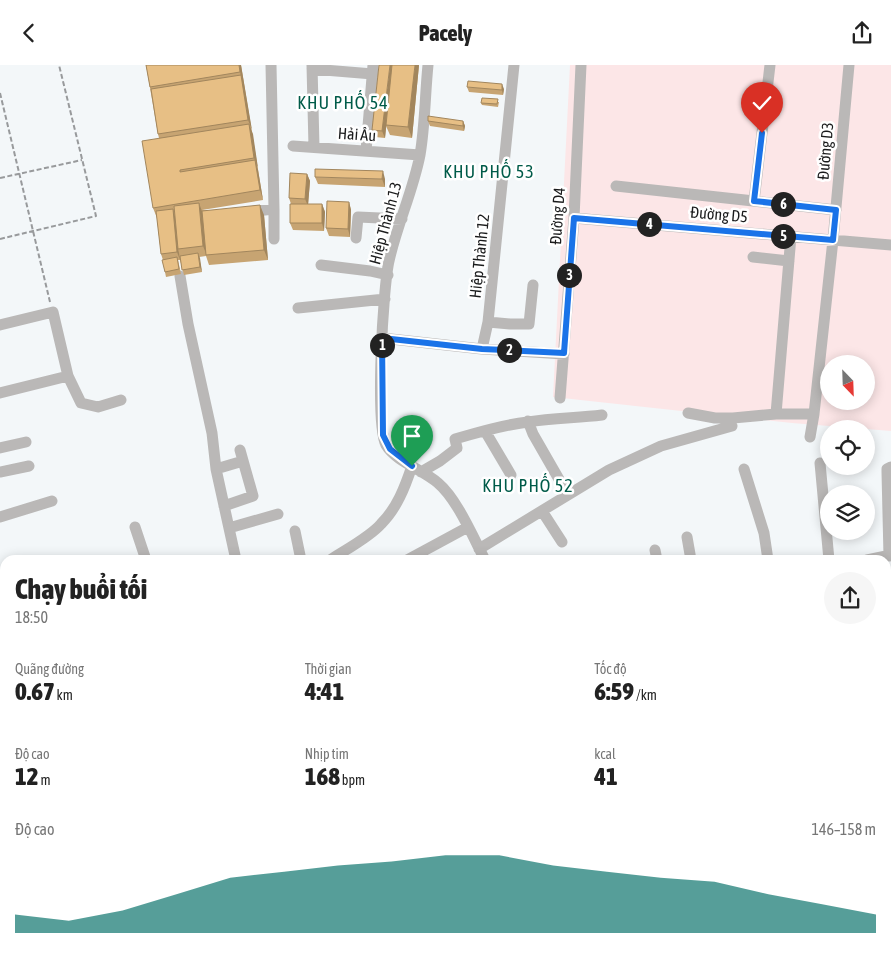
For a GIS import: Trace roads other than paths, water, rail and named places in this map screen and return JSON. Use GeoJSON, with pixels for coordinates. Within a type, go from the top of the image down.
{"type":"FeatureCollection","features":[{"type":"Feature","properties":{"kind":"street"},"geometry":{"type":"LineString","coordinates":[[271,65],[274,239]]}},
{"type":"Feature","properties":{"kind":"street","name":"Hiệp Thành 13"},"geometry":{"type":"LineString","coordinates":[[428,65],[420,155],[389,261],[382,338],[383,435],[390,449],[438,483],[450,497],[482,555]]}},
{"type":"Feature","properties":{"kind":"street","name":"Hiệp Thành 12"},"geometry":{"type":"LineString","coordinates":[[482,349],[488,322],[514,65]]}},
{"type":"Feature","properties":{"kind":"street","name":"Đường D4"},"geometry":{"type":"LineString","coordinates":[[560,398],[574,218],[581,65]]}},
{"type":"Feature","properties":{"kind":"street"},"geometry":{"type":"LineString","coordinates":[[754,201],[770,65]]}},
{"type":"Feature","properties":{"kind":"street","name":"Đường D3"},"geometry":{"type":"LineString","coordinates":[[810,437],[833,240],[849,65]]}},
{"type":"Feature","properties":{"kind":"street"},"geometry":{"type":"LineString","coordinates":[[314,147],[312,67],[373,70],[366,151]]}},
{"type":"Feature","properties":{"kind":"street","name":"Hải Âu"},"geometry":{"type":"LineString","coordinates":[[293,146],[420,155]]}},
{"type":"Feature","properties":{"kind":"street"},"geometry":{"type":"LineString","coordinates":[[616,186],[836,210]]}},
{"type":"Feature","properties":{"kind":"street"},"geometry":{"type":"LineString","coordinates":[[237,214],[274,209]]}},
{"type":"Feature","properties":{"kind":"street"},"geometry":{"type":"LineString","coordinates":[[356,238],[358,217],[402,219]]}},
{"type":"Feature","properties":{"kind":"street","name":"Đường D5"},"geometry":{"type":"LineString","coordinates":[[574,218],[891,245]]}},
{"type":"Feature","properties":{"kind":"street"},"geometry":{"type":"LineString","coordinates":[[776,414],[791,236]]}},
{"type":"Feature","properties":{"kind":"street"},"geometry":{"type":"LineString","coordinates":[[753,257],[789,261]]}},
{"type":"Feature","properties":{"kind":"street"},"geometry":{"type":"LineString","coordinates":[[321,265],[388,275]]}},
{"type":"Feature","properties":{"kind":"street"},"geometry":{"type":"LineString","coordinates":[[180,276],[188,324],[212,433],[216,469],[235,555]]}},
{"type":"Feature","properties":{"kind":"street"},"geometry":{"type":"LineString","coordinates":[[488,322],[530,323],[533,285]]}},
{"type":"Feature","properties":{"kind":"street"},"geometry":{"type":"LineString","coordinates":[[298,308],[385,299]]}},
{"type":"Feature","properties":{"kind":"street"},"geometry":{"type":"LineString","coordinates":[[0,325],[53,312],[68,376],[81,403],[98,407],[121,400]]}},
{"type":"Feature","properties":{"kind":"street"},"geometry":{"type":"LineString","coordinates":[[382,338],[482,349],[564,353]]}},
{"type":"Feature","properties":{"kind":"street"},"geometry":{"type":"LineString","coordinates":[[0,393],[68,376]]}},
{"type":"Feature","properties":{"kind":"street"},"geometry":{"type":"LineString","coordinates":[[688,413],[733,418],[776,414],[814,414]]}},
{"type":"Feature","properties":{"kind":"street"},"geometry":{"type":"LineString","coordinates":[[338,555],[380,526],[394,509],[406,484],[416,469],[440,461],[456,448],[455,439],[528,421],[602,415]]}},
{"type":"Feature","properties":{"kind":"street"},"geometry":{"type":"LineString","coordinates":[[528,421],[533,434],[568,495]]}},
{"type":"Feature","properties":{"kind":"street"},"geometry":{"type":"LineString","coordinates":[[479,549],[609,469],[661,446],[732,426]]}},
{"type":"Feature","properties":{"kind":"street"},"geometry":{"type":"LineString","coordinates":[[485,431],[511,475]]}},
{"type":"Feature","properties":{"kind":"street"},"geometry":{"type":"LineString","coordinates":[[0,448],[26,442]]}},
{"type":"Feature","properties":{"kind":"street"},"geometry":{"type":"LineString","coordinates":[[216,469],[242,456],[253,496],[224,506]]}},
{"type":"Feature","properties":{"kind":"street"},"geometry":{"type":"LineString","coordinates":[[0,472],[29,466]]}},
{"type":"Feature","properties":{"kind":"street"},"geometry":{"type":"LineString","coordinates":[[890,555],[887,469],[891,467]]}},
{"type":"Feature","properties":{"kind":"street"},"geometry":{"type":"LineString","coordinates":[[744,469],[764,533],[767,555]]}},
{"type":"Feature","properties":{"kind":"street"},"geometry":{"type":"LineString","coordinates":[[821,475],[829,555]]}},
{"type":"Feature","properties":{"kind":"street"},"geometry":{"type":"LineString","coordinates":[[0,517],[52,501]]}},
{"type":"Feature","properties":{"kind":"street"},"geometry":{"type":"LineString","coordinates":[[542,511],[562,542]]}},
{"type":"Feature","properties":{"kind":"street"},"geometry":{"type":"LineString","coordinates":[[229,528],[278,514]]}},
{"type":"Feature","properties":{"kind":"street"},"geometry":{"type":"LineString","coordinates":[[135,527],[144,555]]}},
{"type":"Feature","properties":{"kind":"street"},"geometry":{"type":"LineString","coordinates":[[416,555],[468,527]]}},
{"type":"Feature","properties":{"kind":"street"},"geometry":{"type":"LineString","coordinates":[[295,531],[300,555]]}},
{"type":"Feature","properties":{"kind":"street"},"geometry":{"type":"LineString","coordinates":[[687,537],[690,555]]}},
{"type":"Feature","properties":{"kind":"street"},"geometry":{"type":"LineString","coordinates":[[891,631],[891,638]]}},
{"type":"Feature","properties":{"kind":"district","name":"KHU PHỐ 54"},"geometry":{"type":"Point","coordinates":[343,103]}},
{"type":"Feature","properties":{"kind":"district","name":"KHU PHỐ 53"},"geometry":{"type":"Point","coordinates":[489,172]}},
{"type":"Feature","properties":{"kind":"district","name":"KHU PHỐ 52"},"geometry":{"type":"Point","coordinates":[528,486]}}]}
